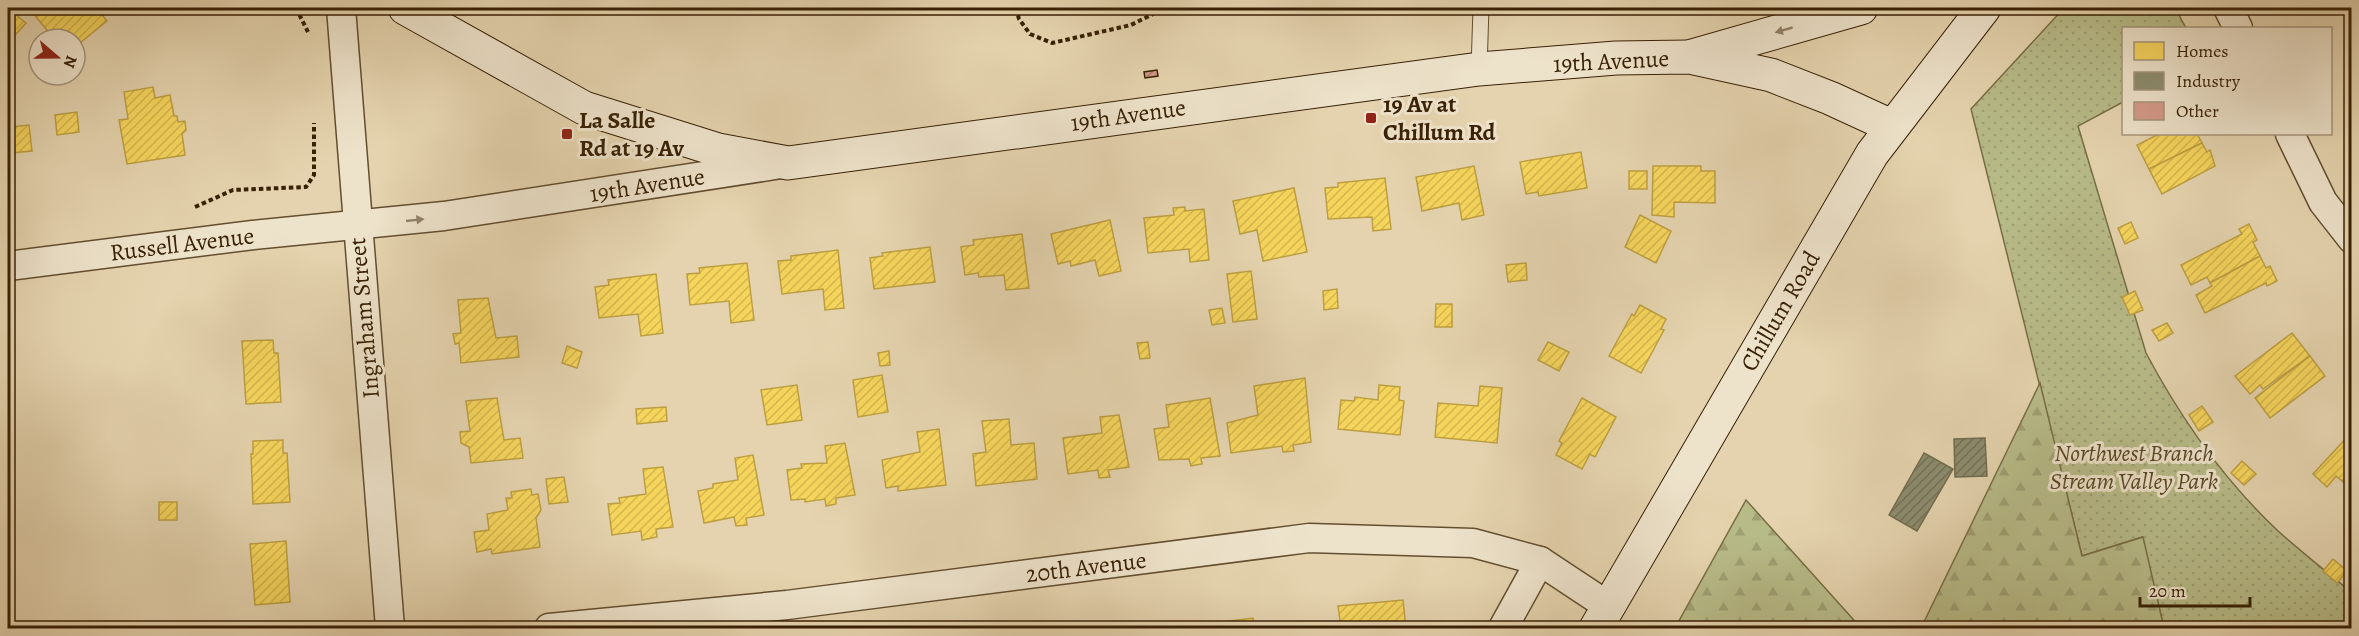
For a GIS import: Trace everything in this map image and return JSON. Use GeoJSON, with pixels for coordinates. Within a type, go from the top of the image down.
{"type":"FeatureCollection","features":[{"type":"Feature","properties":{"kind":"street","name":"Ingraham Street"},"geometry":{"type":"LineString","coordinates":[[341,8],[390,628]]}},
{"type":"Feature","properties":{"kind":"street"},"geometry":{"type":"LineString","coordinates":[[405,8],[584,108],[718,150],[788,162]]}},
{"type":"Feature","properties":{"kind":"street"},"geometry":{"type":"LineString","coordinates":[[1689,57],[1861,8]]}},
{"type":"Feature","properties":{"kind":"street","name":"Chillum Road"},"geometry":{"type":"LineString","coordinates":[[1602,617],[1872,154],[1891,126],[1984,8]]}},
{"type":"Feature","properties":{"kind":"street"},"geometry":{"type":"LineString","coordinates":[[2228,8],[2238,27]]}},
{"type":"Feature","properties":{"kind":"street","name":"19th Avenue"},"geometry":{"type":"LineString","coordinates":[[357,226],[444,216],[788,162],[1479,69],[1616,58],[1689,57],[1771,75],[1830,98],[1891,126]]}},
{"type":"Feature","properties":{"kind":"street"},"geometry":{"type":"LineString","coordinates":[[2290,135],[2323,202],[2352,239]]}},
{"type":"Feature","properties":{"kind":"street","name":"Russell Avenue"},"geometry":{"type":"LineString","coordinates":[[8,266],[253,235],[357,226]]}},
{"type":"Feature","properties":{"kind":"street","name":"20th Avenue"},"geometry":{"type":"LineString","coordinates":[[549,628],[789,617],[1309,538],[1473,543],[1540,561],[1602,617]]}},
{"type":"Feature","properties":{"kind":"street"},"geometry":{"type":"LineString","coordinates":[[1503,628],[1540,561]]}},
{"type":"Feature","properties":{"kind":"lane"},"geometry":{"type":"LineString","coordinates":[[1479,69],[1481,8]]}},
{"type":"Feature","properties":{"kind":"path"},"geometry":{"type":"LineString","coordinates":[[296,8],[308,31],[309,42]]}},
{"type":"Feature","properties":{"kind":"path"},"geometry":{"type":"LineString","coordinates":[[1016,8],[1019,19],[1030,34],[1052,43],[1131,25],[1165,8]]}},
{"type":"Feature","properties":{"kind":"path"},"geometry":{"type":"LineString","coordinates":[[193,208],[233,190],[306,187],[314,175],[314,117]]}},
{"type":"Feature","properties":{"kind":"green space","name":"Northwest Branch Stream Valley Park"},"geometry":{"type":"Polygon","coordinates":[[[2064,8],[2175,8],[2185,27],[2122,27],[2122,103],[2078,126],[2146,353],[2159,377],[2204,447],[2239,490],[2277,530],[2351,592],[2351,628],[2164,628],[2142,537],[2082,556],[1971,109],[2064,8]]]}},
{"type":"Feature","properties":{"kind":"green space"},"geometry":{"type":"Polygon","coordinates":[[[2040,383],[2082,556],[2143,537],[2164,628],[1921,628],[2040,383]]]}},
{"type":"Feature","properties":{"kind":"green space"},"geometry":{"type":"Polygon","coordinates":[[[1746,500],[1861,628],[1675,628],[1746,500]]]}},
{"type":"Feature","properties":{"kind":"building: Homes"},"geometry":{"type":"Polygon","coordinates":[[[8,8],[26,23],[8,43],[8,8]]]}},
{"type":"Feature","properties":{"kind":"building: Homes"},"geometry":{"type":"Polygon","coordinates":[[[38,8],[96,8],[107,21],[87,37],[87,27],[44,27],[32,12],[38,8]]]}},
{"type":"Feature","properties":{"kind":"building: Homes"},"geometry":{"type":"Polygon","coordinates":[[[153,87],[155,98],[170,95],[174,116],[177,116],[178,122],[185,121],[186,130],[182,134],[185,155],[127,164],[119,120],[128,119],[124,92],[153,87]]]}},
{"type":"Feature","properties":{"kind":"building: Homes"},"geometry":{"type":"Polygon","coordinates":[[[77,112],[79,132],[57,135],[55,115],[77,112]]]}},
{"type":"Feature","properties":{"kind":"building: Homes"},"geometry":{"type":"Polygon","coordinates":[[[11,121],[11,127],[29,125],[32,151],[11,153],[12,166],[8,166],[8,122],[11,121]]]}},
{"type":"Feature","properties":{"kind":"building: Homes"},"geometry":{"type":"Polygon","coordinates":[[[2157,135],[2198,135],[2202,143],[2149,169],[2137,145],[2157,135]]]}},
{"type":"Feature","properties":{"kind":"building: Homes"},"geometry":{"type":"Polygon","coordinates":[[[2202,143],[2207,152],[2210,150],[2215,166],[2162,194],[2149,169],[2202,143]]]}},
{"type":"Feature","properties":{"kind":"building: Homes"},"geometry":{"type":"Polygon","coordinates":[[[1581,152],[1587,188],[1539,196],[1538,192],[1526,194],[1520,162],[1581,152]]]}},
{"type":"Feature","properties":{"kind":"building: Homes"},"geometry":{"type":"Polygon","coordinates":[[[1474,166],[1484,215],[1462,220],[1459,203],[1422,211],[1416,177],[1474,166]]]}},
{"type":"Feature","properties":{"kind":"building: Homes"},"geometry":{"type":"Polygon","coordinates":[[[1653,166],[1701,166],[1701,171],[1715,171],[1715,203],[1674,202],[1674,217],[1652,215],[1653,166]]]}},
{"type":"Feature","properties":{"kind":"building: Homes"},"geometry":{"type":"Polygon","coordinates":[[[1629,171],[1647,171],[1647,189],[1629,189],[1629,171]]]}},
{"type":"Feature","properties":{"kind":"building: Homes"},"geometry":{"type":"Polygon","coordinates":[[[1385,178],[1391,229],[1373,231],[1372,217],[1328,219],[1325,188],[1338,187],[1338,183],[1385,178]]]}},
{"type":"Feature","properties":{"kind":"building: Homes"},"geometry":{"type":"Polygon","coordinates":[[[1294,188],[1307,252],[1263,261],[1257,230],[1240,234],[1233,201],[1294,188]]]}},
{"type":"Feature","properties":{"kind":"building: Homes"},"geometry":{"type":"Polygon","coordinates":[[[1185,207],[1185,211],[1204,209],[1209,260],[1190,262],[1189,249],[1148,253],[1144,218],[1174,215],[1173,208],[1185,207]]]}},
{"type":"Feature","properties":{"kind":"building: Homes"},"geometry":{"type":"Polygon","coordinates":[[[1640,215],[1671,231],[1656,263],[1625,247],[1640,215]]]}},
{"type":"Feature","properties":{"kind":"building: Homes"},"geometry":{"type":"Polygon","coordinates":[[[1110,220],[1121,271],[1099,276],[1095,260],[1071,266],[1070,261],[1058,264],[1051,234],[1110,220]]]}},
{"type":"Feature","properties":{"kind":"building: Homes"},"geometry":{"type":"Polygon","coordinates":[[[2131,222],[2138,238],[2125,244],[2118,228],[2131,222]]]}},
{"type":"Feature","properties":{"kind":"building: Homes"},"geometry":{"type":"Polygon","coordinates":[[[2249,224],[2257,240],[2253,242],[2260,256],[2210,283],[2207,277],[2191,285],[2181,265],[2242,234],[2239,229],[2249,224]]]}},
{"type":"Feature","properties":{"kind":"building: Homes"},"geometry":{"type":"Polygon","coordinates":[[[1022,234],[1029,288],[1006,290],[1004,275],[979,277],[978,273],[965,275],[961,247],[974,245],[973,240],[1022,234]]]}},
{"type":"Feature","properties":{"kind":"building: Homes"},"geometry":{"type":"Polygon","coordinates":[[[930,247],[935,282],[874,289],[870,258],[883,256],[882,253],[930,247]]]}},
{"type":"Feature","properties":{"kind":"building: Homes"},"geometry":{"type":"Polygon","coordinates":[[[838,250],[844,308],[825,310],[823,289],[782,294],[778,261],[791,260],[791,256],[838,250]]]}},
{"type":"Feature","properties":{"kind":"building: Homes"},"geometry":{"type":"Polygon","coordinates":[[[2260,256],[2266,268],[2270,266],[2277,281],[2267,286],[2266,283],[2205,313],[2196,295],[2212,286],[2210,283],[2260,256]]]}},
{"type":"Feature","properties":{"kind":"building: Homes"},"geometry":{"type":"Polygon","coordinates":[[[747,263],[754,320],[731,323],[729,301],[690,305],[687,274],[700,273],[699,268],[747,263]]]}},
{"type":"Feature","properties":{"kind":"building: Homes"},"geometry":{"type":"Polygon","coordinates":[[[1526,263],[1527,280],[1508,282],[1506,265],[1526,263]]]}},
{"type":"Feature","properties":{"kind":"building: Homes"},"geometry":{"type":"Polygon","coordinates":[[[1251,271],[1257,319],[1233,322],[1227,274],[1251,271]]]}},
{"type":"Feature","properties":{"kind":"building: Homes"},"geometry":{"type":"Polygon","coordinates":[[[656,274],[663,333],[641,336],[638,314],[599,318],[595,287],[609,285],[608,280],[656,274]]]}},
{"type":"Feature","properties":{"kind":"building: Homes"},"geometry":{"type":"Polygon","coordinates":[[[1337,289],[1338,308],[1324,310],[1323,291],[1337,289]]]}},
{"type":"Feature","properties":{"kind":"building: Homes"},"geometry":{"type":"Polygon","coordinates":[[[2135,291],[2143,310],[2130,315],[2122,297],[2135,291]]]}},
{"type":"Feature","properties":{"kind":"building: Homes"},"geometry":{"type":"Polygon","coordinates":[[[488,298],[496,338],[517,336],[519,357],[461,363],[459,343],[455,344],[453,334],[461,333],[458,300],[488,298]]]}},
{"type":"Feature","properties":{"kind":"building: Homes"},"geometry":{"type":"Polygon","coordinates":[[[1436,304],[1452,304],[1452,327],[1435,327],[1436,304]]]}},
{"type":"Feature","properties":{"kind":"building: Homes"},"geometry":{"type":"Polygon","coordinates":[[[1640,305],[1666,319],[1661,329],[1664,330],[1641,373],[1609,356],[1632,314],[1634,316],[1640,305]]]}},
{"type":"Feature","properties":{"kind":"building: Homes"},"geometry":{"type":"Polygon","coordinates":[[[1222,308],[1225,323],[1212,325],[1209,310],[1222,308]]]}},
{"type":"Feature","properties":{"kind":"building: Homes"},"geometry":{"type":"Polygon","coordinates":[[[2167,323],[2173,333],[2159,341],[2152,330],[2167,323]]]}},
{"type":"Feature","properties":{"kind":"building: Homes"},"geometry":{"type":"Polygon","coordinates":[[[2292,333],[2310,356],[2263,389],[2260,385],[2250,394],[2235,376],[2292,333]]]}},
{"type":"Feature","properties":{"kind":"building: Homes"},"geometry":{"type":"Polygon","coordinates":[[[273,340],[274,353],[278,353],[281,402],[246,404],[242,341],[273,340]]]}},
{"type":"Feature","properties":{"kind":"building: Homes"},"geometry":{"type":"Polygon","coordinates":[[[1148,342],[1150,358],[1140,359],[1137,343],[1148,342]]]}},
{"type":"Feature","properties":{"kind":"building: Homes"},"geometry":{"type":"Polygon","coordinates":[[[1548,342],[1569,352],[1559,371],[1538,360],[1548,342]]]}},
{"type":"Feature","properties":{"kind":"building: Homes"},"geometry":{"type":"Polygon","coordinates":[[[567,346],[582,352],[577,368],[562,363],[567,346]]]}},
{"type":"Feature","properties":{"kind":"building: Homes"},"geometry":{"type":"Polygon","coordinates":[[[889,351],[890,365],[880,366],[878,353],[889,351]]]}},
{"type":"Feature","properties":{"kind":"building: Homes"},"geometry":{"type":"Polygon","coordinates":[[[2310,356],[2325,376],[2270,418],[2255,398],[2310,356]]]}},
{"type":"Feature","properties":{"kind":"building: Homes"},"geometry":{"type":"Polygon","coordinates":[[[882,375],[888,412],[858,417],[853,380],[882,375]]]}},
{"type":"Feature","properties":{"kind":"building: Homes"},"geometry":{"type":"Polygon","coordinates":[[[1305,378],[1311,442],[1293,445],[1294,451],[1283,452],[1282,446],[1231,453],[1227,423],[1258,415],[1254,386],[1305,378]]]}},
{"type":"Feature","properties":{"kind":"building: Homes"},"geometry":{"type":"Polygon","coordinates":[[[797,385],[802,420],[767,425],[761,390],[797,385]]]}},
{"type":"Feature","properties":{"kind":"building: Homes"},"geometry":{"type":"Polygon","coordinates":[[[1379,385],[1400,387],[1399,400],[1404,401],[1400,435],[1338,429],[1341,400],[1354,401],[1355,397],[1378,400],[1379,385]]]}},
{"type":"Feature","properties":{"kind":"building: Homes"},"geometry":{"type":"Polygon","coordinates":[[[1480,386],[1502,388],[1497,443],[1435,437],[1438,403],[1478,406],[1480,386]]]}},
{"type":"Feature","properties":{"kind":"building: Homes"},"geometry":{"type":"Polygon","coordinates":[[[497,398],[504,440],[520,438],[523,458],[471,463],[469,447],[461,443],[460,432],[470,431],[466,401],[497,398]]]}},
{"type":"Feature","properties":{"kind":"building: Homes"},"geometry":{"type":"Polygon","coordinates":[[[1210,398],[1220,456],[1201,458],[1202,464],[1191,466],[1189,459],[1159,460],[1154,429],[1169,427],[1166,405],[1210,398]]]}},
{"type":"Feature","properties":{"kind":"building: Homes"},"geometry":{"type":"Polygon","coordinates":[[[1582,398],[1616,417],[1595,457],[1590,454],[1582,469],[1556,455],[1562,443],[1559,441],[1582,398]]]}},
{"type":"Feature","properties":{"kind":"building: Homes"},"geometry":{"type":"Polygon","coordinates":[[[2202,406],[2213,422],[2199,431],[2189,415],[2202,406]]]}},
{"type":"Feature","properties":{"kind":"building: Homes"},"geometry":{"type":"Polygon","coordinates":[[[666,407],[667,421],[637,424],[636,409],[666,407]]]}},
{"type":"Feature","properties":{"kind":"building: Homes"},"geometry":{"type":"Polygon","coordinates":[[[1119,415],[1129,467],[1108,470],[1110,477],[1099,478],[1098,470],[1068,474],[1063,438],[1102,433],[1100,417],[1119,415]]]}},
{"type":"Feature","properties":{"kind":"building: Homes"},"geometry":{"type":"Polygon","coordinates":[[[1009,419],[1011,445],[1034,443],[1037,479],[976,486],[973,454],[986,452],[982,421],[1009,419]]]}},
{"type":"Feature","properties":{"kind":"building: Homes"},"geometry":{"type":"Polygon","coordinates":[[[939,429],[946,485],[898,491],[898,486],[886,488],[882,460],[920,452],[917,432],[939,429]]]}},
{"type":"Feature","properties":{"kind":"building: Homes"},"geometry":{"type":"Polygon","coordinates":[[[2352,432],[2352,471],[2342,481],[2336,476],[2327,487],[2313,474],[2352,432]]]}},
{"type":"Feature","properties":{"kind":"building: Homes"},"geometry":{"type":"Polygon","coordinates":[[[283,440],[283,453],[287,453],[290,502],[253,504],[251,454],[253,454],[253,441],[283,440]]]}},
{"type":"Feature","properties":{"kind":"building: Homes"},"geometry":{"type":"Polygon","coordinates":[[[845,443],[855,495],[836,498],[836,504],[826,506],[825,499],[805,502],[805,499],[791,500],[787,470],[802,468],[801,464],[827,463],[825,446],[845,443]]]}},
{"type":"Feature","properties":{"kind":"building: Homes"},"geometry":{"type":"Polygon","coordinates":[[[753,455],[764,515],[746,518],[747,525],[736,526],[734,517],[704,523],[698,491],[713,488],[713,484],[738,480],[735,458],[753,455]]]}},
{"type":"Feature","properties":{"kind":"building: Homes"},"geometry":{"type":"Polygon","coordinates":[[[2242,461],[2256,474],[2244,485],[2231,473],[2242,461]]]}},
{"type":"Feature","properties":{"kind":"building: Homes"},"geometry":{"type":"Polygon","coordinates":[[[663,467],[673,527],[656,529],[657,537],[642,540],[641,531],[612,535],[608,504],[620,503],[619,498],[646,494],[643,469],[663,467]]]}},
{"type":"Feature","properties":{"kind":"building: Homes"},"geometry":{"type":"Polygon","coordinates":[[[2352,471],[2352,490],[2342,481],[2352,471]]]}},
{"type":"Feature","properties":{"kind":"building: Homes"},"geometry":{"type":"Polygon","coordinates":[[[564,477],[568,502],[549,504],[546,479],[564,477]]]}},
{"type":"Feature","properties":{"kind":"building: Homes"},"geometry":{"type":"Polygon","coordinates":[[[531,489],[532,495],[538,494],[541,510],[536,518],[540,547],[492,554],[491,549],[477,552],[474,532],[489,530],[487,514],[508,510],[506,498],[512,498],[511,492],[531,489]]]}},
{"type":"Feature","properties":{"kind":"building: Homes"},"geometry":{"type":"Polygon","coordinates":[[[159,502],[177,502],[177,520],[159,520],[159,502]]]}},
{"type":"Feature","properties":{"kind":"building: Homes"},"geometry":{"type":"Polygon","coordinates":[[[286,541],[290,602],[255,605],[250,544],[286,541]]]}},
{"type":"Feature","properties":{"kind":"building: Homes"},"geometry":{"type":"Polygon","coordinates":[[[2333,559],[2347,571],[2337,583],[2323,571],[2333,559]]]}},
{"type":"Feature","properties":{"kind":"building: Homes"},"geometry":{"type":"Polygon","coordinates":[[[1403,600],[1406,628],[1341,628],[1338,606],[1403,600]]]}},
{"type":"Feature","properties":{"kind":"building: Homes"},"geometry":{"type":"Polygon","coordinates":[[[1253,618],[1254,628],[1197,628],[1207,627],[1207,624],[1253,618]]]}},
{"type":"Feature","properties":{"kind":"building: Industry"},"geometry":{"type":"Polygon","coordinates":[[[1985,438],[1987,476],[1955,477],[1954,439],[1985,438]]]}},
{"type":"Feature","properties":{"kind":"building: Industry"},"geometry":{"type":"Polygon","coordinates":[[[1924,453],[1953,469],[1917,531],[1889,515],[1924,453]]]}},
{"type":"Feature","properties":{"kind":"building: Other"},"geometry":{"type":"Polygon","coordinates":[[[1157,70],[1158,76],[1145,78],[1144,72],[1157,70]]]}},
{"type":"Feature","properties":{"kind":"place","name":"19 Av at Chillum Rd"},"geometry":{"type":"Point","coordinates":[1371,118]}},
{"type":"Feature","properties":{"kind":"place","name":"La Salle Rd at 19 Av"},"geometry":{"type":"Point","coordinates":[567,134]}}]}
